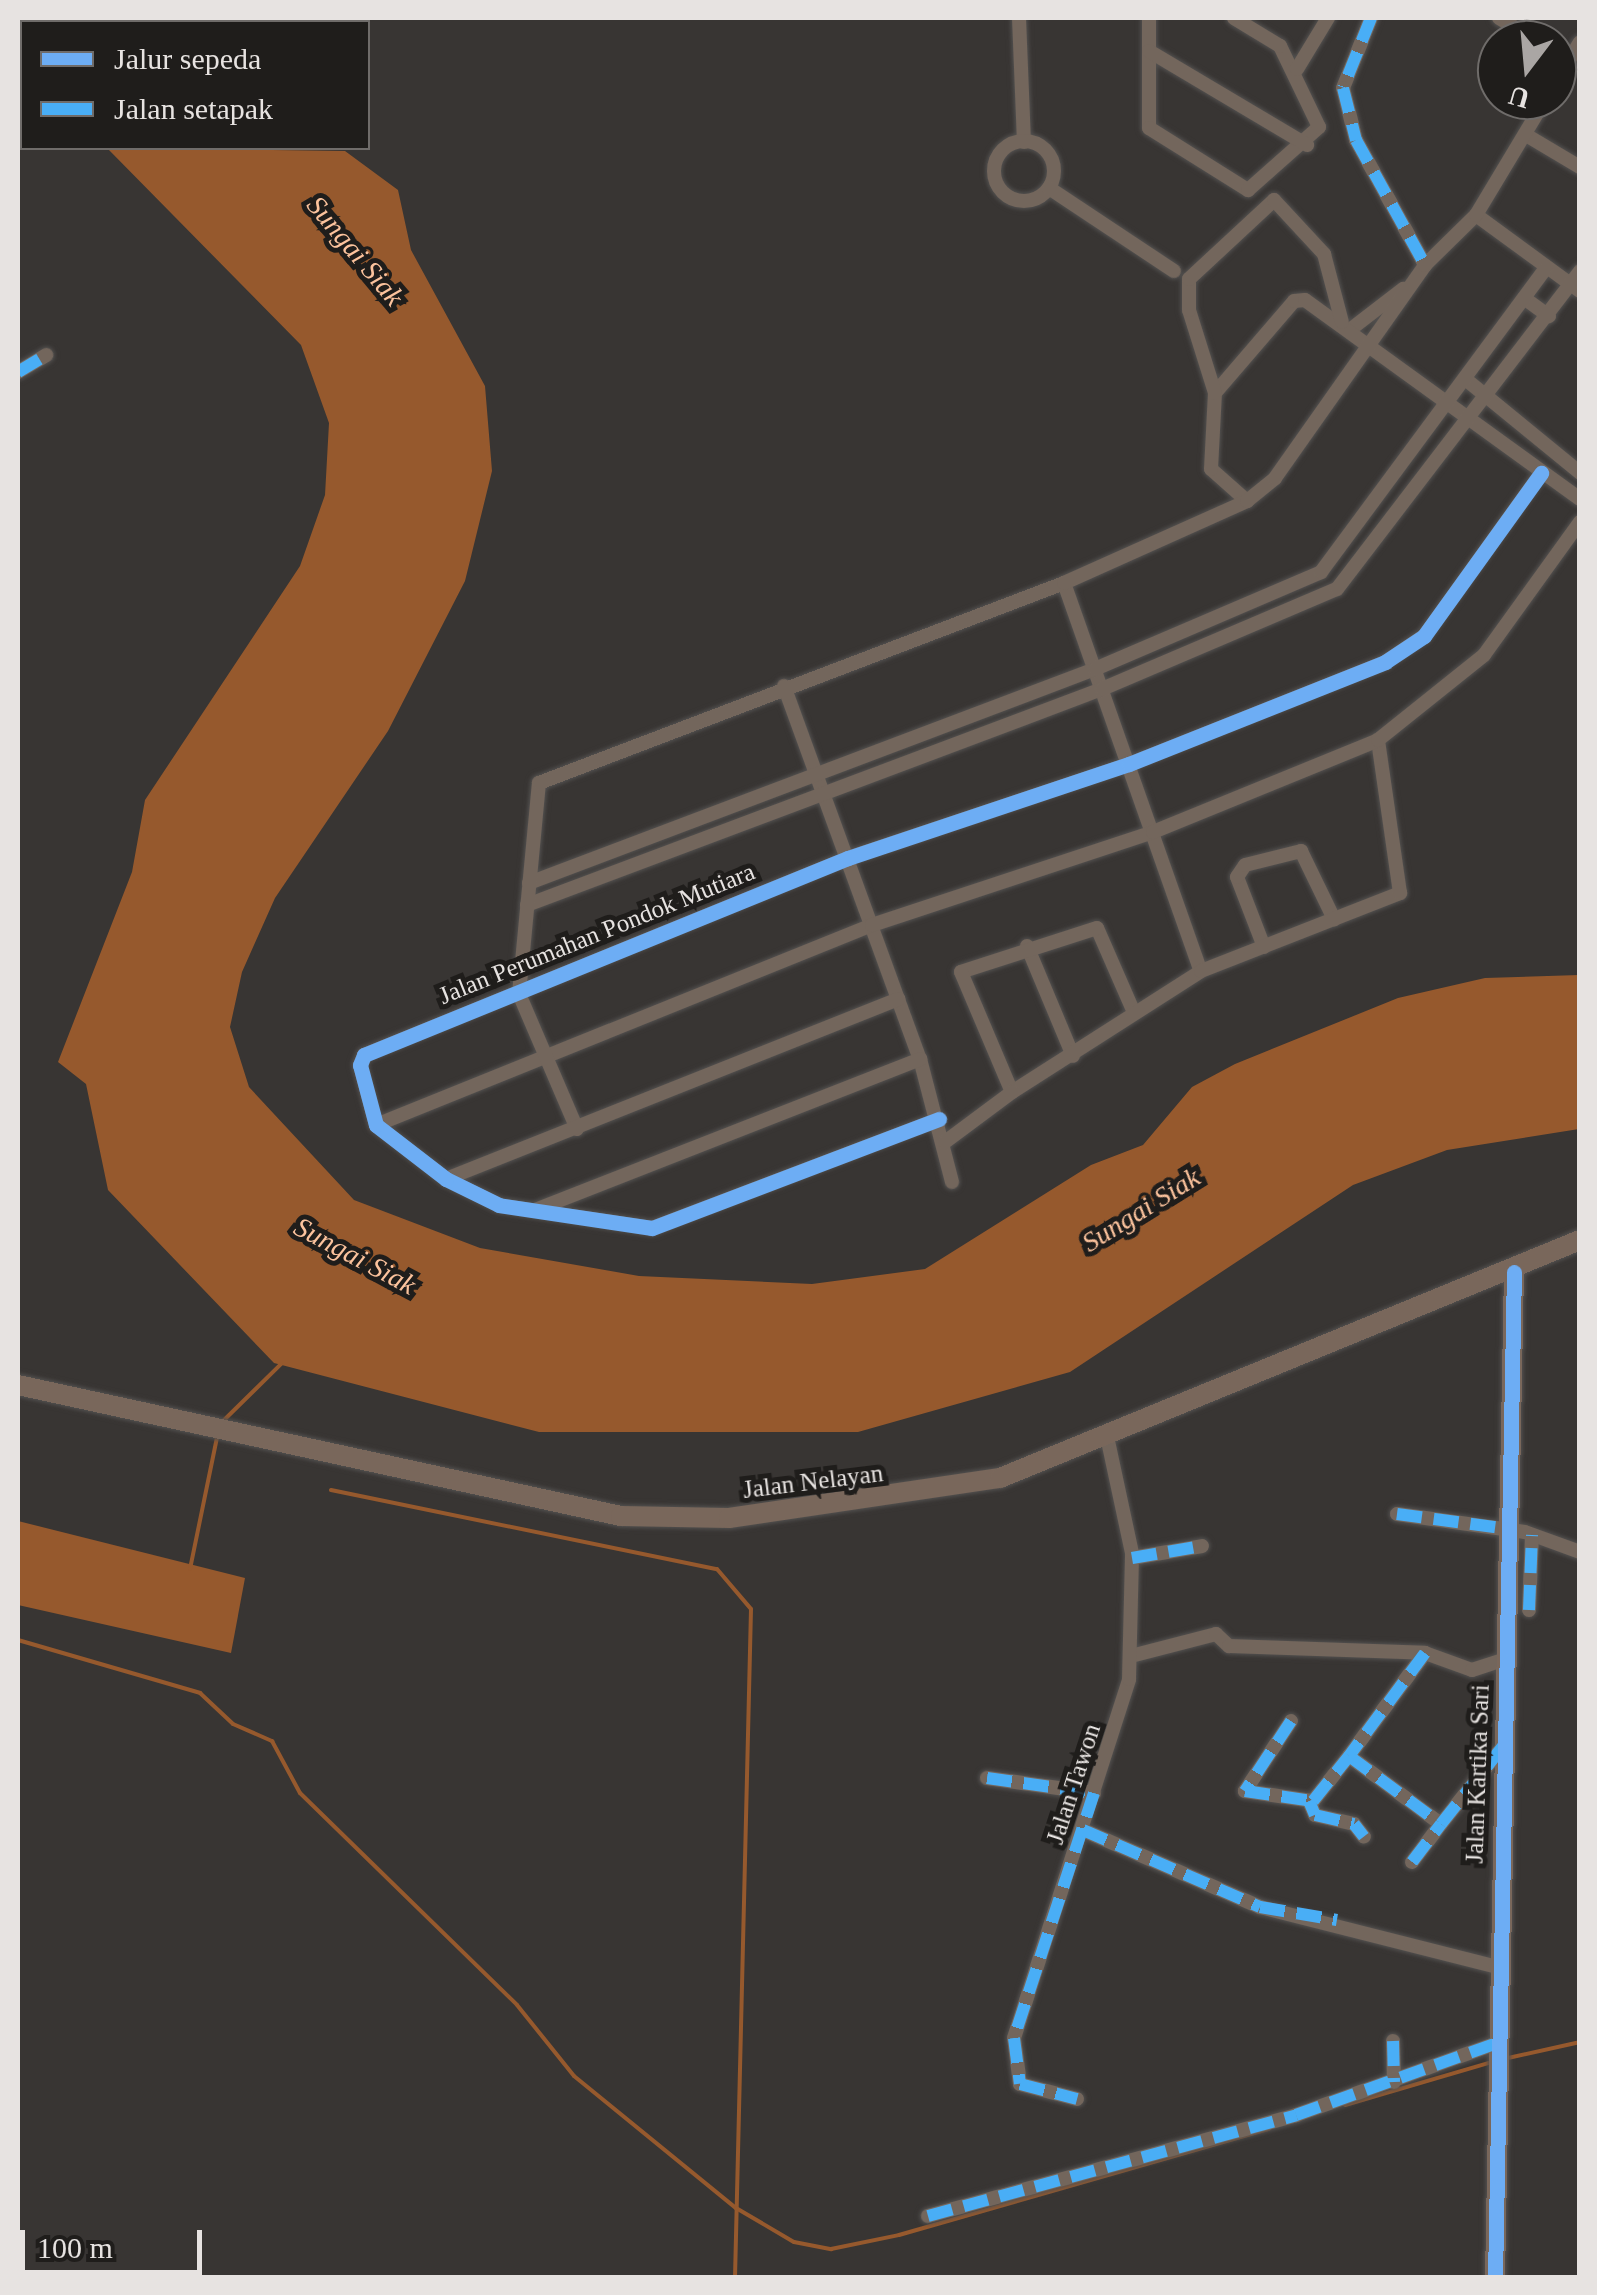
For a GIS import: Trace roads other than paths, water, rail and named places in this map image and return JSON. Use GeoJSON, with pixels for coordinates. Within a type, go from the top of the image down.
{"type":"FeatureCollection","features":[{"type":"Feature","properties":{"kind":"main road","name":"Jalan Nelayan"},"geometry":{"type":"LineString","coordinates":[[18,1385],[226,1435],[621,1516],[680,1519],[974,1484],[1514,1272],[1580,1240]]}},
{"type":"Feature","properties":{"kind":"main road","name":"Jalan Kartika Sari"},"geometry":{"type":"LineString","coordinates":[[1496,2278],[1497,1967],[1506,1659],[1520,1531],[1514,1272]]}},
{"type":"Feature","properties":{"kind":"street"},"geometry":{"type":"LineString","coordinates":[[1019,18],[1024,142]]}},
{"type":"Feature","properties":{"kind":"street"},"geometry":{"type":"LineString","coordinates":[[1149,18],[1148,128],[1234,186],[1248,190],[1307,146],[1318,127],[1297,69],[1234,18]]}},
{"type":"Feature","properties":{"kind":"street"},"geometry":{"type":"LineString","coordinates":[[1297,69],[1328,18]]}},
{"type":"Feature","properties":{"kind":"street"},"geometry":{"type":"LineString","coordinates":[[1372,18],[1343,88],[1356,140],[1424,265]]}},
{"type":"Feature","properties":{"kind":"street"},"geometry":{"type":"LineString","coordinates":[[1150,50],[1307,146]]}},
{"type":"Feature","properties":{"kind":"street"},"geometry":{"type":"LineString","coordinates":[[577,1129],[519,994],[542,780],[1064,582],[1248,501],[1372,344],[1424,265],[1476,216],[1534,120]]}},
{"type":"Feature","properties":{"kind":"street"},"geometry":{"type":"LineString","coordinates":[[1526,134],[1580,167]]}},
{"type":"Feature","properties":{"kind":"street"},"geometry":{"type":"LineString","coordinates":[[1024,142],[1000,154],[996,182],[1017,200],[1049,188]]}},
{"type":"Feature","properties":{"kind":"street"},"geometry":{"type":"LineString","coordinates":[[1024,142],[1052,160],[1049,188]]}},
{"type":"Feature","properties":{"kind":"street"},"geometry":{"type":"LineString","coordinates":[[1049,188],[1174,271]]}},
{"type":"Feature","properties":{"kind":"street"},"geometry":{"type":"LineString","coordinates":[[1248,501],[1213,473],[1215,393],[1189,310],[1189,279],[1268,199],[1324,254],[1346,326]]}},
{"type":"Feature","properties":{"kind":"street"},"geometry":{"type":"LineString","coordinates":[[1476,216],[1575,288]]}},
{"type":"Feature","properties":{"kind":"street"},"geometry":{"type":"LineString","coordinates":[[529,883],[816,768],[1095,669],[1321,572],[1469,382],[1546,268]]}},
{"type":"Feature","properties":{"kind":"street"},"geometry":{"type":"LineString","coordinates":[[527,905],[825,788],[1102,688],[1336,589],[1491,398],[1549,316],[1575,288],[1580,272]]}},
{"type":"Feature","properties":{"kind":"street"},"geometry":{"type":"LineString","coordinates":[[1346,326],[1412,282]]}},
{"type":"Feature","properties":{"kind":"street"},"geometry":{"type":"LineString","coordinates":[[1524,298],[1549,316]]}},
{"type":"Feature","properties":{"kind":"street"},"geometry":{"type":"LineString","coordinates":[[1215,393],[1294,301],[1346,326],[1470,424],[1580,499]]}},
{"type":"Feature","properties":{"kind":"street"},"geometry":{"type":"LineString","coordinates":[[18,372],[46,355]]}},
{"type":"Feature","properties":{"kind":"street"},"geometry":{"type":"LineString","coordinates":[[1469,382],[1580,472]]}},
{"type":"Feature","properties":{"kind":"street","name":"Jalan Perumahan Pondok Mutiara"},"geometry":{"type":"LineString","coordinates":[[376,1125],[364,1055],[848,858],[1129,764],[1347,681],[1424,636],[1541,473]]}},
{"type":"Feature","properties":{"kind":"street"},"geometry":{"type":"LineString","coordinates":[[376,1125],[548,1061],[872,925],[1153,832],[1378,740],[1484,655],[1580,522]]}},
{"type":"Feature","properties":{"kind":"street"},"geometry":{"type":"LineString","coordinates":[[1321,572],[1336,589]]}},
{"type":"Feature","properties":{"kind":"street"},"geometry":{"type":"LineString","coordinates":[[1064,582],[1200,972]]}},
{"type":"Feature","properties":{"kind":"street"},"geometry":{"type":"LineString","coordinates":[[784,686],[825,788],[920,1059],[939,1119],[952,1182]]}},
{"type":"Feature","properties":{"kind":"street"},"geometry":{"type":"LineString","coordinates":[[944,1142],[1012,1092],[1073,1056],[1132,1008],[1200,972],[1402,891],[1378,740]]}},
{"type":"Feature","properties":{"kind":"street"},"geometry":{"type":"LineString","coordinates":[[1264,946],[1237,877],[1245,866],[1305,853],[1334,919]]}},
{"type":"Feature","properties":{"kind":"street"},"geometry":{"type":"LineString","coordinates":[[1012,1092],[961,972],[1027,946],[1097,928],[1132,1008]]}},
{"type":"Feature","properties":{"kind":"street"},"geometry":{"type":"LineString","coordinates":[[1027,946],[1073,1056]]}},
{"type":"Feature","properties":{"kind":"street"},"geometry":{"type":"LineString","coordinates":[[446,1179],[899,999]]}},
{"type":"Feature","properties":{"kind":"street"},"geometry":{"type":"LineString","coordinates":[[532,1210],[920,1059]]}},
{"type":"Feature","properties":{"kind":"street"},"geometry":{"type":"LineString","coordinates":[[376,1125],[446,1179],[532,1210],[652,1228],[939,1119]]}},
{"type":"Feature","properties":{"kind":"street","name":"Jalan Tawon"},"geometry":{"type":"LineString","coordinates":[[1077,2099],[1020,2084],[1014,2059],[1131,1656],[1132,1558],[1106,1432]]}},
{"type":"Feature","properties":{"kind":"street"},"geometry":{"type":"LineString","coordinates":[[1397,1514],[1520,1531],[1580,1552]]}},
{"type":"Feature","properties":{"kind":"street"},"geometry":{"type":"LineString","coordinates":[[1520,1531],[1529,1610]]}},
{"type":"Feature","properties":{"kind":"street"},"geometry":{"type":"LineString","coordinates":[[1132,1558],[1202,1546]]}},
{"type":"Feature","properties":{"kind":"street"},"geometry":{"type":"LineString","coordinates":[[1131,1656],[1216,1634],[1230,1646],[1426,1652],[1472,1670],[1506,1659]]}},
{"type":"Feature","properties":{"kind":"street"},"geometry":{"type":"LineString","coordinates":[[1309,1801],[1349,1756],[1426,1652]]}},
{"type":"Feature","properties":{"kind":"street"},"geometry":{"type":"LineString","coordinates":[[1291,1720],[1242,1788],[1309,1801]]}},
{"type":"Feature","properties":{"kind":"street"},"geometry":{"type":"LineString","coordinates":[[1412,1862],[1504,1745]]}},
{"type":"Feature","properties":{"kind":"street"},"geometry":{"type":"LineString","coordinates":[[1349,1756],[1441,1824]]}},
{"type":"Feature","properties":{"kind":"street"},"geometry":{"type":"LineString","coordinates":[[987,1778],[1094,1794]]}},
{"type":"Feature","properties":{"kind":"street"},"geometry":{"type":"LineString","coordinates":[[1309,1801],[1315,1815],[1354,1824],[1364,1837]]}},
{"type":"Feature","properties":{"kind":"street"},"geometry":{"type":"LineString","coordinates":[[1083,1830],[1260,1907],[1497,1967]]}},
{"type":"Feature","properties":{"kind":"street"},"geometry":{"type":"LineString","coordinates":[[1393,2040],[1394,2082]]}},
{"type":"Feature","properties":{"kind":"street"},"geometry":{"type":"LineString","coordinates":[[928,2216],[1394,2082],[1497,2042]]}},
{"type":"Feature","properties":{"kind":"water"},"geometry":{"type":"Polygon","coordinates":[[[18,18],[222,20],[20,20],[20,42],[18,18]]]}},
{"type":"Feature","properties":{"kind":"water","name":"Sungai Siak"},"geometry":{"type":"Polygon","coordinates":[[[109,150],[345,151],[398,190],[411,250],[485,386],[492,471],[465,581],[388,731],[275,898],[242,972],[230,1027],[249,1087],[354,1200],[480,1248],[639,1276],[812,1284],[925,1269],[1091,1165],[1143,1145],[1192,1087],[1235,1064],[1398,998],[1485,978],[1579,975],[1579,1129],[1447,1150],[1353,1185],[1070,1372],[858,1432],[539,1432],[274,1363],[108,1190],[86,1084],[58,1062],[132,872],[145,800],[300,566],[325,495],[329,423],[301,345],[109,150]]]}},
{"type":"Feature","properties":{"kind":"water"},"geometry":{"type":"Polygon","coordinates":[[[18,1521],[245,1578],[231,1653],[18,1605],[18,1521]]]}},
{"type":"Feature","properties":{"kind":"waterway"},"geometry":{"type":"LineString","coordinates":[[221,1423],[281,1364]]}},
{"type":"Feature","properties":{"kind":"waterway"},"geometry":{"type":"LineString","coordinates":[[190,1569],[217,1437]]}},
{"type":"Feature","properties":{"kind":"waterway"},"geometry":{"type":"LineString","coordinates":[[331,1490],[717,1569],[751,1609],[735,2278]]}},
{"type":"Feature","properties":{"kind":"waterway"},"geometry":{"type":"LineString","coordinates":[[18,1640],[200,1693],[233,1724],[272,1741],[300,1793],[517,2005],[574,2076],[736,2208],[794,2242],[831,2249],[899,2235],[1269,2129]]}},
{"type":"Feature","properties":{"kind":"waterway"},"geometry":{"type":"LineString","coordinates":[[1508,2058],[1580,2042]]}},
{"type":"Feature","properties":{"kind":"waterway"},"geometry":{"type":"LineString","coordinates":[[1345,2105],[1489,2063]]}}]}
